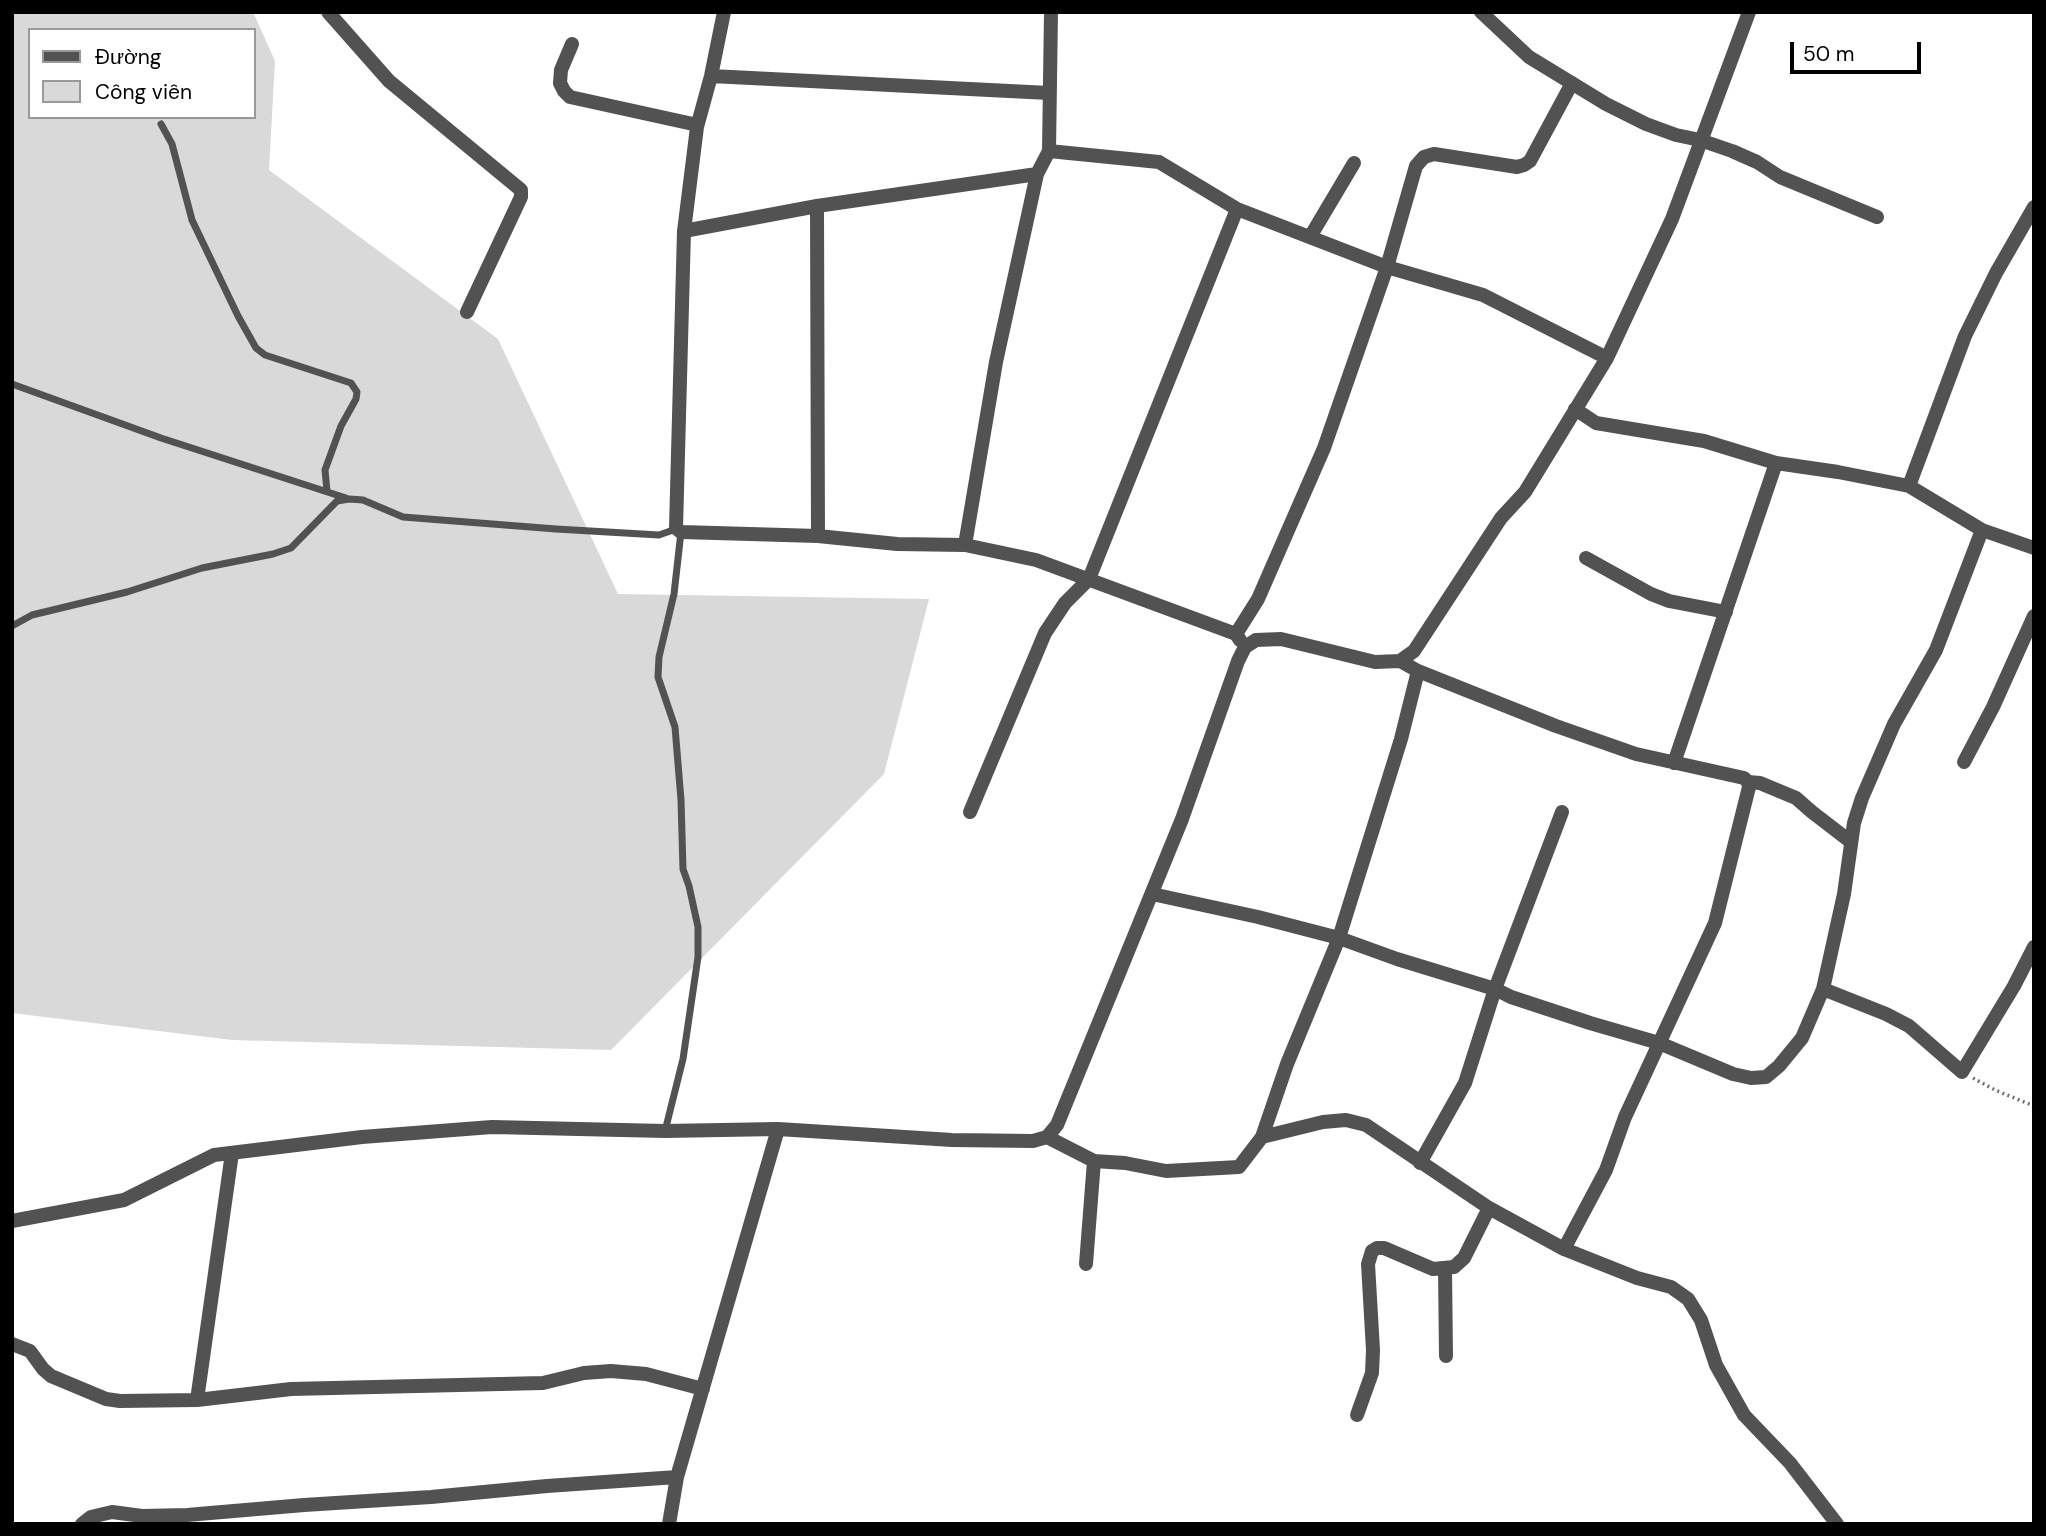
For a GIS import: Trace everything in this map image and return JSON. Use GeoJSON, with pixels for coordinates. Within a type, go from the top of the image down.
{"type":"FeatureCollection","features":[{"type":"Feature","properties":{"kind":"street"},"geometry":{"type":"LineString","coordinates":[[328,12],[389,81],[521,190],[521,197],[467,312]]}},
{"type":"Feature","properties":{"kind":"street"},"geometry":{"type":"LineString","coordinates":[[724,12],[697,127],[684,231],[679,530],[818,536],[897,544],[965,545],[1036,560],[1089,579],[1236,634],[1245,647]]}},
{"type":"Feature","properties":{"kind":"street"},"geometry":{"type":"LineString","coordinates":[[965,545],[996,362],[1037,174],[1049,151],[1051,12]]}},
{"type":"Feature","properties":{"kind":"street"},"geometry":{"type":"LineString","coordinates":[[1481,12],[1529,57],[1606,104],[1646,124],[1732,151],[1757,162],[1780,177],[1877,217]]}},
{"type":"Feature","properties":{"kind":"street"},"geometry":{"type":"LineString","coordinates":[[1400,661],[1414,651],[1501,517],[1525,492],[1607,358],[1672,219],[1749,12]]}},
{"type":"Feature","properties":{"kind":"street"},"geometry":{"type":"LineString","coordinates":[[572,44],[561,70],[560,83],[570,97],[697,127]]}},
{"type":"Feature","properties":{"kind":"street"},"geometry":{"type":"LineString","coordinates":[[710,75],[1049,93]]}},
{"type":"Feature","properties":{"kind":"street"},"geometry":{"type":"LineString","coordinates":[[1236,634],[1258,599],[1319,460],[1387,267],[1416,166],[1424,157],[1434,154],[1524,166],[1530,161],[1572,83]]}},
{"type":"Feature","properties":{"kind":"street"},"geometry":{"type":"LineString","coordinates":[[1049,151],[1159,162],[1237,209],[1387,267],[1483,295],[1607,358]]}},
{"type":"Feature","properties":{"kind":"street"},"geometry":{"type":"LineString","coordinates":[[1310,237],[1354,163]]}},
{"type":"Feature","properties":{"kind":"street"},"geometry":{"type":"LineString","coordinates":[[684,231],[817,206],[1037,174]]}},
{"type":"Feature","properties":{"kind":"street"},"geometry":{"type":"LineString","coordinates":[[817,206],[818,536]]}},
{"type":"Feature","properties":{"kind":"street"},"geometry":{"type":"LineString","coordinates":[[1909,486],[1965,336],[1996,273],[2034,207]]}},
{"type":"Feature","properties":{"kind":"street"},"geometry":{"type":"LineString","coordinates":[[970,812],[1045,633],[1065,603],[1089,579],[1237,209]]}},
{"type":"Feature","properties":{"kind":"street"},"geometry":{"type":"LineString","coordinates":[[1575,409],[1596,423],[1704,441],[1776,463],[1838,471],[1909,486],[1982,530],[2034,548]]}},
{"type":"Feature","properties":{"kind":"street"},"geometry":{"type":"LineString","coordinates":[[1674,763],[1776,463]]}},
{"type":"Feature","properties":{"kind":"street"},"geometry":{"type":"LineString","coordinates":[[1152,894],[1339,938],[1590,1023],[1659,1043],[1733,1074],[1751,1078],[1766,1077],[1802,1038],[1824,989],[1844,894],[1851,842],[1862,798],[1894,724],[1936,650],[1982,530]]}},
{"type":"Feature","properties":{"kind":"street"},"geometry":{"type":"LineString","coordinates":[[1586,558],[1669,601],[1726,612]]}},
{"type":"Feature","properties":{"kind":"street"},"geometry":{"type":"LineString","coordinates":[[1964,762],[1993,707],[2034,616]]}},
{"type":"Feature","properties":{"kind":"street"},"geometry":{"type":"LineString","coordinates":[[12,1221],[124,1200],[214,1155],[362,1137],[492,1127],[665,1131],[778,1129],[952,1140],[1033,1141],[1047,1137],[1058,1125],[1152,894],[1182,819],[1238,661],[1245,647],[1256,640],[1281,639],[1375,662],[1400,661],[1418,671],[1636,754],[1760,783],[1797,798],[1851,842]]}},
{"type":"Feature","properties":{"kind":"street"},"geometry":{"type":"LineString","coordinates":[[1047,1137],[1094,1161],[1125,1163],[1166,1171],[1239,1167],[1262,1137],[1287,1064],[1339,938],[1401,738],[1418,671]]}},
{"type":"Feature","properties":{"kind":"street"},"geometry":{"type":"LineString","coordinates":[[1564,1249],[1606,1170],[1625,1117],[1714,923],[1749,787],[1748,782]]}},
{"type":"Feature","properties":{"kind":"street"},"geometry":{"type":"LineString","coordinates":[[1420,1163],[1465,1083],[1495,989],[1562,812]]}},
{"type":"Feature","properties":{"kind":"street"},"geometry":{"type":"LineString","coordinates":[[1824,989],[1909,1026],[1962,1072],[2014,986],[2034,947]]}},
{"type":"Feature","properties":{"kind":"street"},"geometry":{"type":"LineString","coordinates":[[1262,1137],[1323,1122],[1346,1120],[1366,1125],[1489,1208],[1564,1249],[1637,1278],[1671,1287],[1688,1299],[1701,1320],[1716,1366],[1744,1415],[1790,1462],[1837,1524]]}},
{"type":"Feature","properties":{"kind":"street"},"geometry":{"type":"LineString","coordinates":[[668,1524],[677,1477],[778,1129]]}},
{"type":"Feature","properties":{"kind":"street"},"geometry":{"type":"LineString","coordinates":[[197,1401],[232,1153]]}},
{"type":"Feature","properties":{"kind":"street"},"geometry":{"type":"LineString","coordinates":[[1086,1264],[1094,1161]]}},
{"type":"Feature","properties":{"kind":"street"},"geometry":{"type":"LineString","coordinates":[[1357,1415],[1372,1373],[1368,1264],[1372,1251],[1384,1248],[1433,1269],[1454,1267],[1464,1258],[1489,1208]]}},
{"type":"Feature","properties":{"kind":"street"},"geometry":{"type":"LineString","coordinates":[[1445,1269],[1446,1356]]}},
{"type":"Feature","properties":{"kind":"street"},"geometry":{"type":"LineString","coordinates":[[12,1344],[30,1351],[51,1376],[106,1399],[120,1401],[197,1401],[291,1390],[543,1383],[584,1373],[611,1371],[646,1374],[703,1389]]}},
{"type":"Feature","properties":{"kind":"street"},"geometry":{"type":"LineString","coordinates":[[82,1524],[91,1517],[112,1513],[187,1516],[677,1477]]}},
{"type":"Feature","properties":{"kind":"lane"},"geometry":{"type":"LineString","coordinates":[[161,124],[172,144],[192,220],[256,348],[265,355],[351,383],[357,392],[325,470],[327,491]]}},
{"type":"Feature","properties":{"kind":"lane"},"geometry":{"type":"LineString","coordinates":[[12,384],[160,438],[349,499]]}},
{"type":"Feature","properties":{"kind":"lane"},"geometry":{"type":"LineString","coordinates":[[12,626],[32,615],[127,592],[202,568],[291,548],[337,500],[363,500],[403,517],[659,535],[679,530],[674,594],[658,677],[675,727],[683,869],[690,886],[698,927],[698,957],[682,1059],[665,1131]]}},
{"type":"Feature","properties":{"kind":"path"},"geometry":{"type":"LineString","coordinates":[[1962,1072],[1995,1090],[2034,1106]]}},
{"type":"Feature","properties":{"kind":"green space"},"geometry":{"type":"Polygon","coordinates":[[[12,12],[253,12],[275,61],[269,170],[498,339],[618,594],[929,599],[884,774],[611,1050],[232,1040],[12,1013],[12,12]]]}}]}
